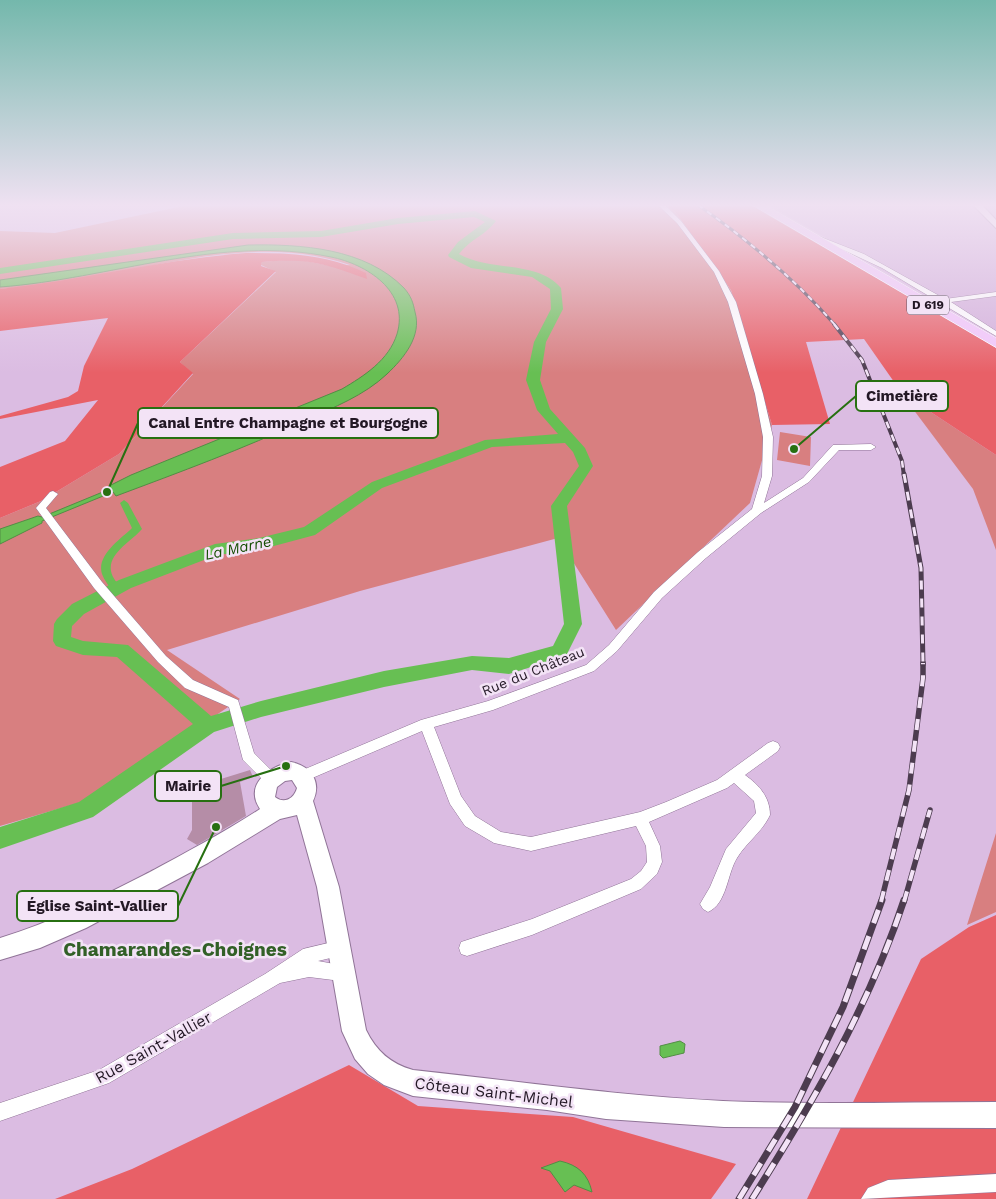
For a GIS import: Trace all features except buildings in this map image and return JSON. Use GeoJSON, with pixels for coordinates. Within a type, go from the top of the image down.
{"type":"FeatureCollection","features":[{"type":"Feature","properties":{"kind":"main road","name":"D 619"},"geometry":{"type":"LineString","coordinates":[[857,261],[996,338]]}},
{"type":"Feature","properties":{"kind":"main road","name":"D 619"},"geometry":{"type":"LineString","coordinates":[[862,264],[895,286],[996,343]]}},
{"type":"Feature","properties":{"kind":"street"},"geometry":{"type":"LineString","coordinates":[[709,261],[717,272],[732,302],[759,394],[768,437],[767,476],[757,511]]}},
{"type":"Feature","properties":{"kind":"street"},"geometry":{"type":"LineString","coordinates":[[872,261],[944,301],[996,334]]}},
{"type":"Feature","properties":{"kind":"street"},"geometry":{"type":"LineString","coordinates":[[944,301],[996,294]]}},
{"type":"Feature","properties":{"kind":"street","name":"Rue du Château"},"geometry":{"type":"LineString","coordinates":[[303,776],[426,724],[489,706],[590,668],[613,648],[658,595],[702,555],[757,511],[806,480],[836,446],[870,447]]}},
{"type":"Feature","properties":{"kind":"street"},"geometry":{"type":"LineString","coordinates":[[53,494],[41,508],[98,585],[162,659],[189,684],[234,704],[248,756],[271,779]]}},
{"type":"Feature","properties":{"kind":"street"},"geometry":{"type":"LineString","coordinates":[[426,724],[455,800],[470,821],[499,838],[531,844],[640,819],[705,792],[734,775],[773,747]]}},
{"type":"Feature","properties":{"kind":"street"},"geometry":{"type":"LineString","coordinates":[[0,949],[30,942],[76,922],[197,858],[276,810],[290,809],[303,801],[308,790],[303,776],[291,771],[284,772],[271,779],[264,791],[264,797],[266,802],[276,810]]}},
{"type":"Feature","properties":{"kind":"street"},"geometry":{"type":"LineString","coordinates":[[708,904],[716,892],[731,854],[763,815],[764,806],[760,798],[734,775]]}},
{"type":"Feature","properties":{"kind":"street","name":"Côteau Saint-Michel"},"geometry":{"type":"LineString","coordinates":[[303,801],[321,857],[341,948],[354,1031],[360,1046],[373,1064],[397,1080],[547,1097],[606,1106],[724,1114],[996,1115]]}},
{"type":"Feature","properties":{"kind":"street"},"geometry":{"type":"LineString","coordinates":[[467,948],[532,927],[636,884],[648,876],[656,860],[655,852],[640,819]]}},
{"type":"Feature","properties":{"kind":"street","name":"Rue Saint-Vallier"},"geometry":{"type":"LineString","coordinates":[[0,1112],[103,1077],[271,980],[308,955],[341,948]]}},
{"type":"Feature","properties":{"kind":"street","name":"Rue Saint-Vallier"},"geometry":{"type":"LineString","coordinates":[[271,980],[299,970],[316,969],[335,974],[345,973]]}},
{"type":"Feature","properties":{"kind":"street"},"geometry":{"type":"LineString","coordinates":[[871,1199],[876,1194],[890,1189],[971,1187],[996,1183]]}},
{"type":"Feature","properties":{"kind":"shaded area"},"geometry":{"type":"Polygon","coordinates":[[[0,261],[179,261],[57,283],[0,289],[0,261]]]}},
{"type":"Feature","properties":{"kind":"shaded area"},"geometry":{"type":"Polygon","coordinates":[[[135,261],[161,261],[83,276],[0,287],[0,280],[135,261]]]}},
{"type":"Feature","properties":{"kind":"shaded area"},"geometry":{"type":"Polygon","coordinates":[[[179,261],[333,261],[366,273],[367,279],[339,269],[304,261],[262,262],[261,266],[276,271],[180,362],[193,373],[119,454],[41,501],[0,518],[0,467],[65,441],[98,400],[0,419],[0,416],[68,397],[78,391],[84,366],[108,318],[0,331],[0,289],[179,261]]]}},
{"type":"Feature","properties":{"kind":"shaded area"},"geometry":{"type":"Polygon","coordinates":[[[306,261],[331,266],[350,265],[334,261],[710,261],[731,290],[772,425],[750,503],[616,630],[558,538],[360,591],[167,650],[240,699],[92,799],[0,826],[0,518],[41,501],[119,454],[193,374],[180,362],[276,272],[261,265],[262,262],[306,261]]]}},
{"type":"Feature","properties":{"kind":"shaded area"},"geometry":{"type":"Polygon","coordinates":[[[344,261],[362,261],[371,264],[388,275],[404,288],[414,308],[417,321],[414,338],[405,354],[378,382],[359,395],[337,406],[258,441],[116,496],[113,492],[42,521],[42,523],[0,544],[0,529],[38,516],[42,517],[110,489],[109,486],[131,475],[342,389],[367,373],[388,352],[397,334],[399,319],[397,305],[391,293],[382,282],[371,273],[344,261]]]}},
{"type":"Feature","properties":{"kind":"shaded area"},"geometry":{"type":"Polygon","coordinates":[[[710,261],[847,261],[996,348],[996,455],[920,405],[913,409],[864,339],[806,342],[830,424],[772,425],[731,290],[710,261]]]}},
{"type":"Feature","properties":{"kind":"shaded area"},"geometry":{"type":"Polygon","coordinates":[[[866,261],[996,261],[996,336],[866,261]]]}},
{"type":"Feature","properties":{"kind":"shaded area"},"geometry":{"type":"Polygon","coordinates":[[[920,405],[996,455],[996,550],[973,489],[913,409],[920,405]]]}},
{"type":"Feature","properties":{"kind":"shaded area"},"geometry":{"type":"Polygon","coordinates":[[[780,432],[811,437],[810,466],[777,460],[780,432]]]}},
{"type":"Feature","properties":{"kind":"shaded area"},"geometry":{"type":"Polygon","coordinates":[[[996,833],[996,912],[967,925],[996,833]]]}},
{"type":"Feature","properties":{"kind":"shaded area"},"geometry":{"type":"Polygon","coordinates":[[[996,915],[996,1199],[807,1199],[921,959],[969,927],[996,915]]]}},
{"type":"Feature","properties":{"kind":"shaded area"},"geometry":{"type":"Polygon","coordinates":[[[680,1041],[685,1044],[684,1053],[663,1058],[660,1055],[660,1046],[680,1041]]]}},
{"type":"Feature","properties":{"kind":"shaded area"},"geometry":{"type":"Polygon","coordinates":[[[349,1065],[418,1106],[573,1117],[736,1164],[711,1199],[55,1199],[132,1169],[349,1065]]]}},
{"type":"Feature","properties":{"kind":"shaded area"},"geometry":{"type":"Polygon","coordinates":[[[560,1161],[572,1165],[581,1171],[588,1180],[592,1192],[574,1185],[565,1192],[550,1171],[541,1168],[560,1161]]]}},
{"type":"Feature","properties":{"kind":"waterway","name":"La Marne"},"geometry":{"type":"LineString","coordinates":[[0,271],[67,261]]}},
{"type":"Feature","properties":{"kind":"waterway","name":"La Marne"},"geometry":{"type":"LineString","coordinates":[[464,261],[471,265],[535,274],[555,288],[557,309],[540,342],[533,380],[544,410],[569,438]]}},
{"type":"Feature","properties":{"kind":"waterway","name":"La Marne"},"geometry":{"type":"LineString","coordinates":[[208,725],[121,650],[83,648],[62,641],[63,624],[78,609],[125,584],[215,550],[259,544],[309,531],[377,485],[490,443],[569,438]]}},
{"type":"Feature","properties":{"kind":"waterway","name":"La Marne"},"geometry":{"type":"LineString","coordinates":[[208,725],[261,709],[384,679],[472,663],[509,666],[559,651],[573,624],[559,506],[586,466],[580,451],[569,438]]}},
{"type":"Feature","properties":{"kind":"waterway"},"geometry":{"type":"LineString","coordinates":[[116,589],[106,571],[108,559],[137,529],[124,503]]}},
{"type":"Feature","properties":{"kind":"waterway","name":"La Marne"},"geometry":{"type":"LineString","coordinates":[[0,838],[85,810],[208,725]]}},
{"type":"Feature","properties":{"kind":"railway"},"geometry":{"type":"LineString","coordinates":[[770,261],[804,292],[835,325]]}},
{"type":"Feature","properties":{"kind":"railway"},"geometry":{"type":"LineString","coordinates":[[834,324],[862,360],[902,461],[904,476]]}},
{"type":"Feature","properties":{"kind":"railway"},"geometry":{"type":"LineString","coordinates":[[904,474],[921,568],[923,665]]}},
{"type":"Feature","properties":{"kind":"railway"},"geometry":{"type":"LineString","coordinates":[[881,902],[909,790],[923,665]]}},
{"type":"Feature","properties":{"kind":"railway"},"geometry":{"type":"LineString","coordinates":[[904,902],[930,810]]}},
{"type":"Feature","properties":{"kind":"railway"},"geometry":{"type":"LineString","coordinates":[[739,1199],[795,1107],[843,1007],[882,900]]}},
{"type":"Feature","properties":{"kind":"railway"},"geometry":{"type":"LineString","coordinates":[[752,1199],[796,1128],[856,1017],[874,979],[904,900]]}},
{"type":"Feature","properties":{"kind":"place","name":"Cimetière"},"geometry":{"type":"Point","coordinates":[794,449]}},
{"type":"Feature","properties":{"kind":"place","name":"Canal Entre Champagne et Bourgogne"},"geometry":{"type":"Point","coordinates":[107,492]}},
{"type":"Feature","properties":{"kind":"place","name":"Mairie"},"geometry":{"type":"Point","coordinates":[286,766]}},
{"type":"Feature","properties":{"kind":"place","name":"Église Saint-Vallier"},"geometry":{"type":"Point","coordinates":[216,827]}},
{"type":"Feature","properties":{"kind":"district","name":"Chamarandes-Choignes"},"geometry":{"type":"Point","coordinates":[175,949]}}]}
